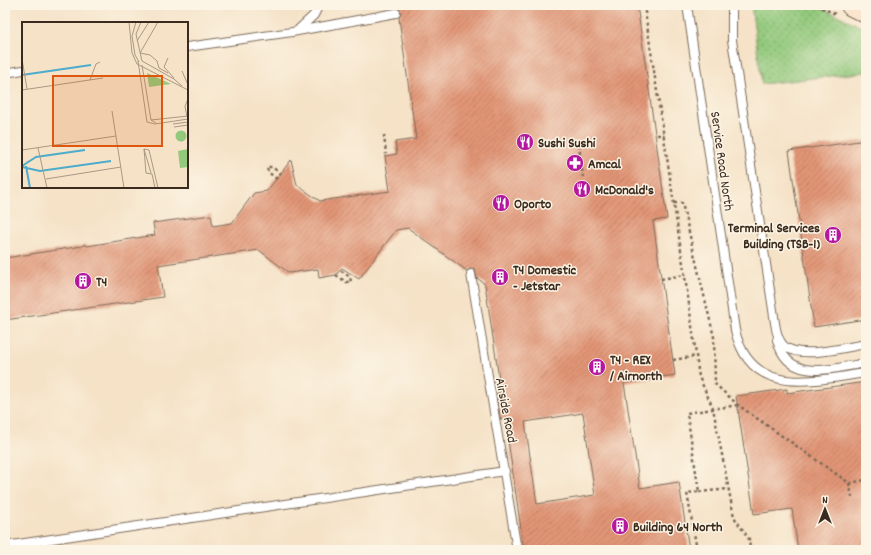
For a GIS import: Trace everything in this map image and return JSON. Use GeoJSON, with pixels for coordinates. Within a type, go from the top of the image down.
{"type":"FeatureCollection","features":[{"type":"Feature","properties":{"kind":"street"},"geometry":{"type":"LineString","coordinates":[[852,5],[866,12]]}},
{"type":"Feature","properties":{"kind":"lane"},"geometry":{"type":"LineString","coordinates":[[292,32],[308,23],[319,5]]}},
{"type":"Feature","properties":{"kind":"lane","name":"Service Road North"},"geometry":{"type":"LineString","coordinates":[[688,5],[735,330],[742,352],[760,371],[778,380],[810,381],[866,373]]}},
{"type":"Feature","properties":{"kind":"lane","name":"Service Road North"},"geometry":{"type":"LineString","coordinates":[[732,5],[732,40],[775,323],[781,342],[794,351],[809,352],[866,344]]}},
{"type":"Feature","properties":{"kind":"lane"},"geometry":{"type":"LineString","coordinates":[[188,47],[292,32],[396,13]]}},
{"type":"Feature","properties":{"kind":"lane"},"geometry":{"type":"LineString","coordinates":[[5,73],[22,70]]}},
{"type":"Feature","properties":{"kind":"lane","name":"Airside Road"},"geometry":{"type":"LineString","coordinates":[[471,274],[517,550]]}},
{"type":"Feature","properties":{"kind":"lane"},"geometry":{"type":"LineString","coordinates":[[775,323],[781,352],[790,363],[797,368],[813,370],[866,363]]}},
{"type":"Feature","properties":{"kind":"lane"},"geometry":{"type":"LineString","coordinates":[[5,546],[505,471]]}},
{"type":"Feature","properties":{"kind":"path"},"geometry":{"type":"LineString","coordinates":[[644,5],[699,377],[713,408],[734,517],[749,539],[750,550]]}},
{"type":"Feature","properties":{"kind":"path"},"geometry":{"type":"LineString","coordinates":[[384,135],[386,154]]}},
{"type":"Feature","properties":{"kind":"path"},"geometry":{"type":"LineString","coordinates":[[657,136],[664,135]]}},
{"type":"Feature","properties":{"kind":"path"},"geometry":{"type":"LineString","coordinates":[[579,145],[583,177]]}},
{"type":"Feature","properties":{"kind":"path"},"geometry":{"type":"LineString","coordinates":[[277,179],[268,172],[267,167],[272,167],[281,174]]}},
{"type":"Feature","properties":{"kind":"path"},"geometry":{"type":"LineString","coordinates":[[336,275],[346,282],[351,282],[350,277],[340,270]]}},
{"type":"Feature","properties":{"kind":"path"},"geometry":{"type":"LineString","coordinates":[[661,279],[685,275]]}},
{"type":"Feature","properties":{"kind":"path"},"geometry":{"type":"LineString","coordinates":[[673,360],[696,356]]}},
{"type":"Feature","properties":{"kind":"path"},"geometry":{"type":"LineString","coordinates":[[699,492],[688,413],[738,405]]}},
{"type":"Feature","properties":{"kind":"path"},"geometry":{"type":"LineString","coordinates":[[849,482],[852,497]]}},
{"type":"Feature","properties":{"kind":"path"},"geometry":{"type":"LineString","coordinates":[[696,550],[687,493],[729,489]]}},
{"type":"Feature","properties":{"kind":"green space"},"geometry":{"type":"Polygon","coordinates":[[[751,5],[816,5],[866,29],[866,72],[762,84],[751,5]]]}},
{"type":"Feature","properties":{"kind":"building","name":"T4 Domestic - Jetstar"},"geometry":{"type":"Polygon","coordinates":[[[397,5],[637,5],[667,219],[653,221],[675,375],[624,383],[640,488],[679,482],[689,550],[524,550],[505,419],[501,420],[500,417],[497,393],[501,392],[485,284],[477,278],[475,270],[470,269],[467,271],[408,228],[396,230],[359,279],[342,268],[336,275],[319,278],[318,269],[289,273],[259,250],[158,265],[163,297],[5,320],[5,258],[82,246],[85,244],[87,246],[155,235],[153,223],[211,215],[213,226],[232,223],[254,193],[267,191],[291,160],[297,185],[320,201],[390,191],[385,156],[397,154],[395,142],[416,139],[399,18],[401,12],[397,5]],[[583,413],[525,422],[537,504],[595,495],[583,413]]]}},
{"type":"Feature","properties":{"kind":"building","name":"Terminal Services Building (TSB-1)"},"geometry":{"type":"Polygon","coordinates":[[[866,140],[866,319],[814,327],[789,151],[866,140]]]}},
{"type":"Feature","properties":{"kind":"building"},"geometry":{"type":"Polygon","coordinates":[[[866,382],[866,550],[798,550],[792,509],[754,514],[736,396],[787,389],[787,393],[866,382]]]}},
{"type":"Feature","properties":{"kind":"place","name":"Sushi Sushi"},"geometry":{"type":"Point","coordinates":[525,142]}},
{"type":"Feature","properties":{"kind":"place","name":"Amcal"},"geometry":{"type":"Point","coordinates":[575,163]}},
{"type":"Feature","properties":{"kind":"place","name":"McDonald's"},"geometry":{"type":"Point","coordinates":[582,189]}},
{"type":"Feature","properties":{"kind":"place","name":"Oporto"},"geometry":{"type":"Point","coordinates":[501,203]}},
{"type":"Feature","properties":{"kind":"place","name":"Terminal Services Building (TSB-1)"},"geometry":{"type":"Point","coordinates":[833,235]}},
{"type":"Feature","properties":{"kind":"place","name":"T4 Domestic - Jetstar"},"geometry":{"type":"Point","coordinates":[500,277]}},
{"type":"Feature","properties":{"kind":"place","name":"T4"},"geometry":{"type":"Point","coordinates":[83,281]}},
{"type":"Feature","properties":{"kind":"place","name":"T4 - REX / Airnorth"},"geometry":{"type":"Point","coordinates":[597,367]}},
{"type":"Feature","properties":{"kind":"place","name":"Building 64 North"},"geometry":{"type":"Point","coordinates":[620,526]}}]}
